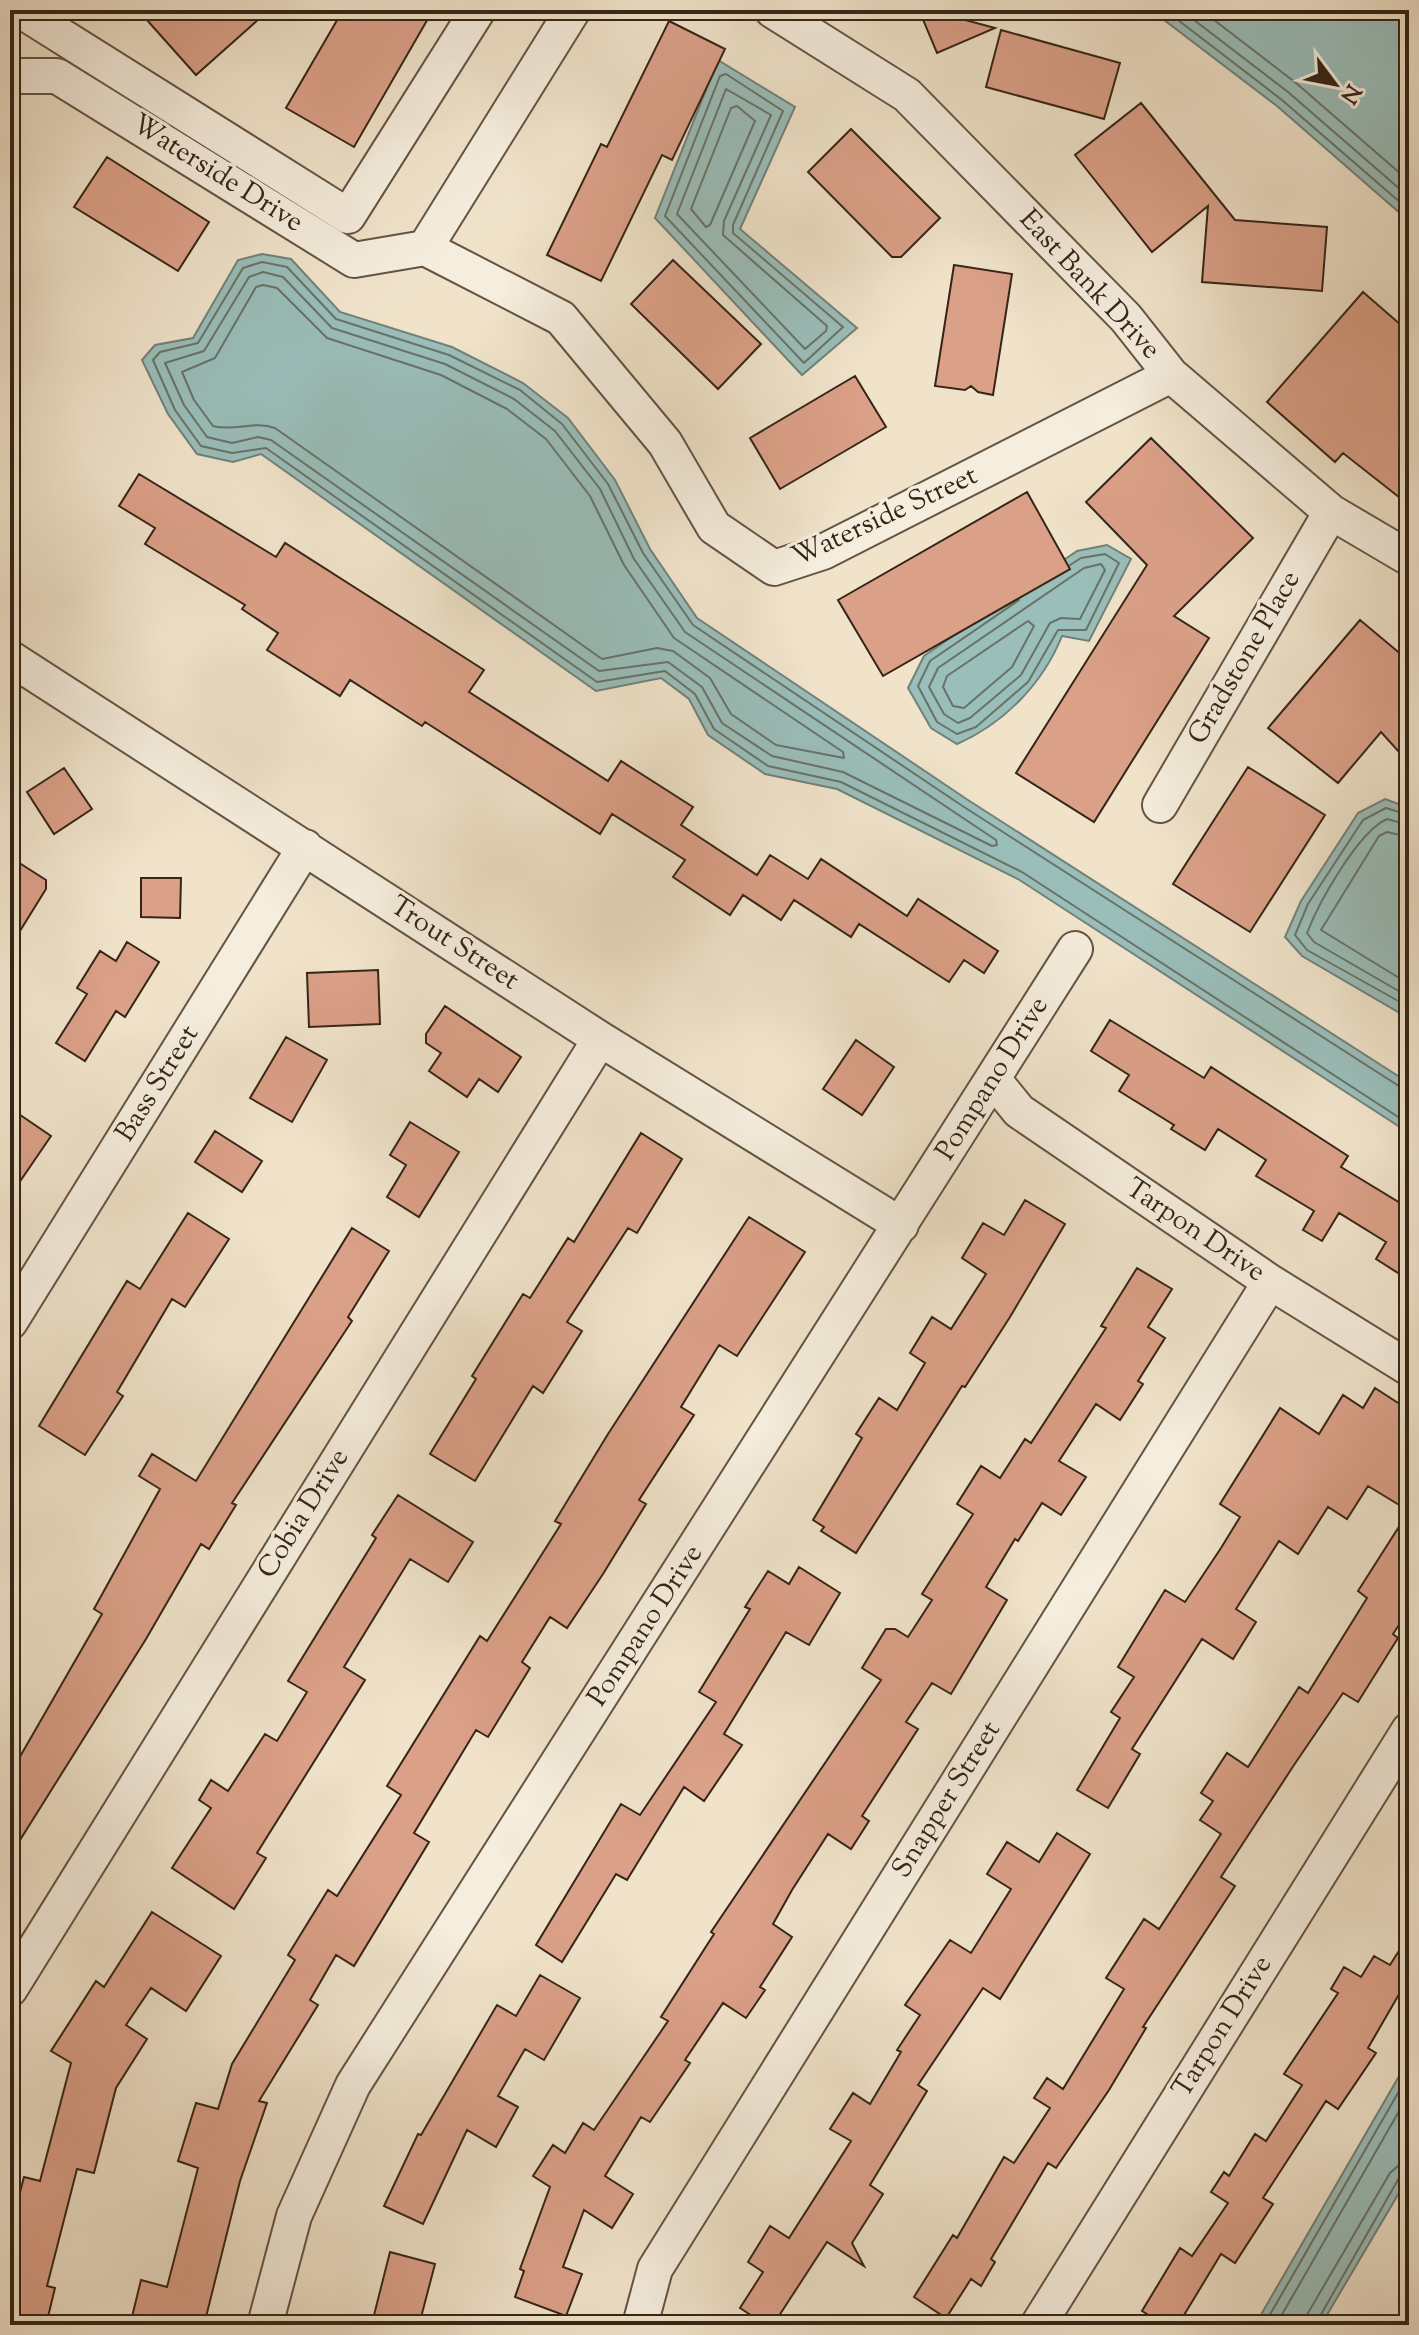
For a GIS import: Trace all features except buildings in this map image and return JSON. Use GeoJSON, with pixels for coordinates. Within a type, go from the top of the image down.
{"type":"FeatureCollection","features":[{"type":"Feature","properties":{"kind":"street"},"geometry":{"type":"LineString","coordinates":[[45,16],[348,216],[478,10]]}},
{"type":"Feature","properties":{"kind":"street"},"geometry":{"type":"LineString","coordinates":[[425,248],[573,10]]}},
{"type":"Feature","properties":{"kind":"street","name":"East Bank Drive"},"geometry":{"type":"LineString","coordinates":[[772,10],[907,95],[1126,318],[1171,375],[1331,512],[1409,558]]}},
{"type":"Feature","properties":{"kind":"street","name":"Waterside Drive"},"geometry":{"type":"LineString","coordinates":[[12,82],[57,76],[354,260],[425,248]]}},
{"type":"Feature","properties":{"kind":"street","name":"Waterside Street"},"geometry":{"type":"LineString","coordinates":[[425,248],[561,318],[665,443],[714,527],[774,568],[823,552],[1171,375]]}},
{"type":"Feature","properties":{"kind":"street","name":"Gradstone Place"},"geometry":{"type":"LineString","coordinates":[[1160,805],[1331,512]]}},
{"type":"Feature","properties":{"kind":"street","name":"Trout Street"},"geometry":{"type":"LineString","coordinates":[[10,658],[600,1039],[901,1225]]}},
{"type":"Feature","properties":{"kind":"street","name":"Bass Street"},"geometry":{"type":"LineString","coordinates":[[10,1322],[305,847]]}},
{"type":"Feature","properties":{"kind":"street","name":"Pompano Drive"},"geometry":{"type":"LineString","coordinates":[[265,2325],[294,2216],[353,2085],[1075,949]]}},
{"type":"Feature","properties":{"kind":"street","name":"Cobia Drive"},"geometry":{"type":"LineString","coordinates":[[10,1989],[600,1039]]}},
{"type":"Feature","properties":{"kind":"street","name":"Tarpon Drive"},"geometry":{"type":"LineString","coordinates":[[993,1079],[1019,1111],[1270,1282],[1409,1368]]}},
{"type":"Feature","properties":{"kind":"street","name":"Snapper Street"},"geometry":{"type":"LineString","coordinates":[[640,2325],[655,2269],[1270,1282]]}},
{"type":"Feature","properties":{"kind":"street","name":"Tarpon Drive"},"geometry":{"type":"LineString","coordinates":[[1038,2325],[1409,1730]]}},
{"type":"Feature","properties":{"kind":"water"},"geometry":{"type":"Polygon","coordinates":[[[1151,10],[1409,10],[1409,221],[1277,106],[1151,10]]]}},
{"type":"Feature","properties":{"kind":"water"},"geometry":{"type":"Polygon","coordinates":[[[718,60],[795,107],[740,229],[857,328],[802,375],[655,218],[718,60]]]}},
{"type":"Feature","properties":{"kind":"water"},"geometry":{"type":"Polygon","coordinates":[[[262,254],[291,259],[340,312],[452,347],[523,383],[568,418],[615,480],[650,549],[697,618],[968,800],[1409,1083],[1409,1133],[1018,879],[837,789],[765,774],[708,735],[689,699],[661,678],[596,691],[261,454],[233,462],[197,454],[168,414],[142,360],[155,345],[193,338],[238,260],[262,254]]]}},
{"type":"Feature","properties":{"kind":"water"},"geometry":{"type":"Polygon","coordinates":[[[1107,545],[1131,559],[1089,641],[1062,636],[1044,670],[1020,700],[975,735],[957,744],[931,728],[908,688],[924,656],[1077,551],[1107,545]]]}},
{"type":"Feature","properties":{"kind":"water"},"geometry":{"type":"Polygon","coordinates":[[[1385,799],[1409,808],[1409,1008],[1405,1016],[1302,956],[1285,937],[1301,901],[1358,813],[1385,799]]]}},
{"type":"Feature","properties":{"kind":"water"},"geometry":{"type":"Polygon","coordinates":[[[1409,2059],[1409,2176],[1321,2325],[1255,2325],[1409,2059]]]}}]}
